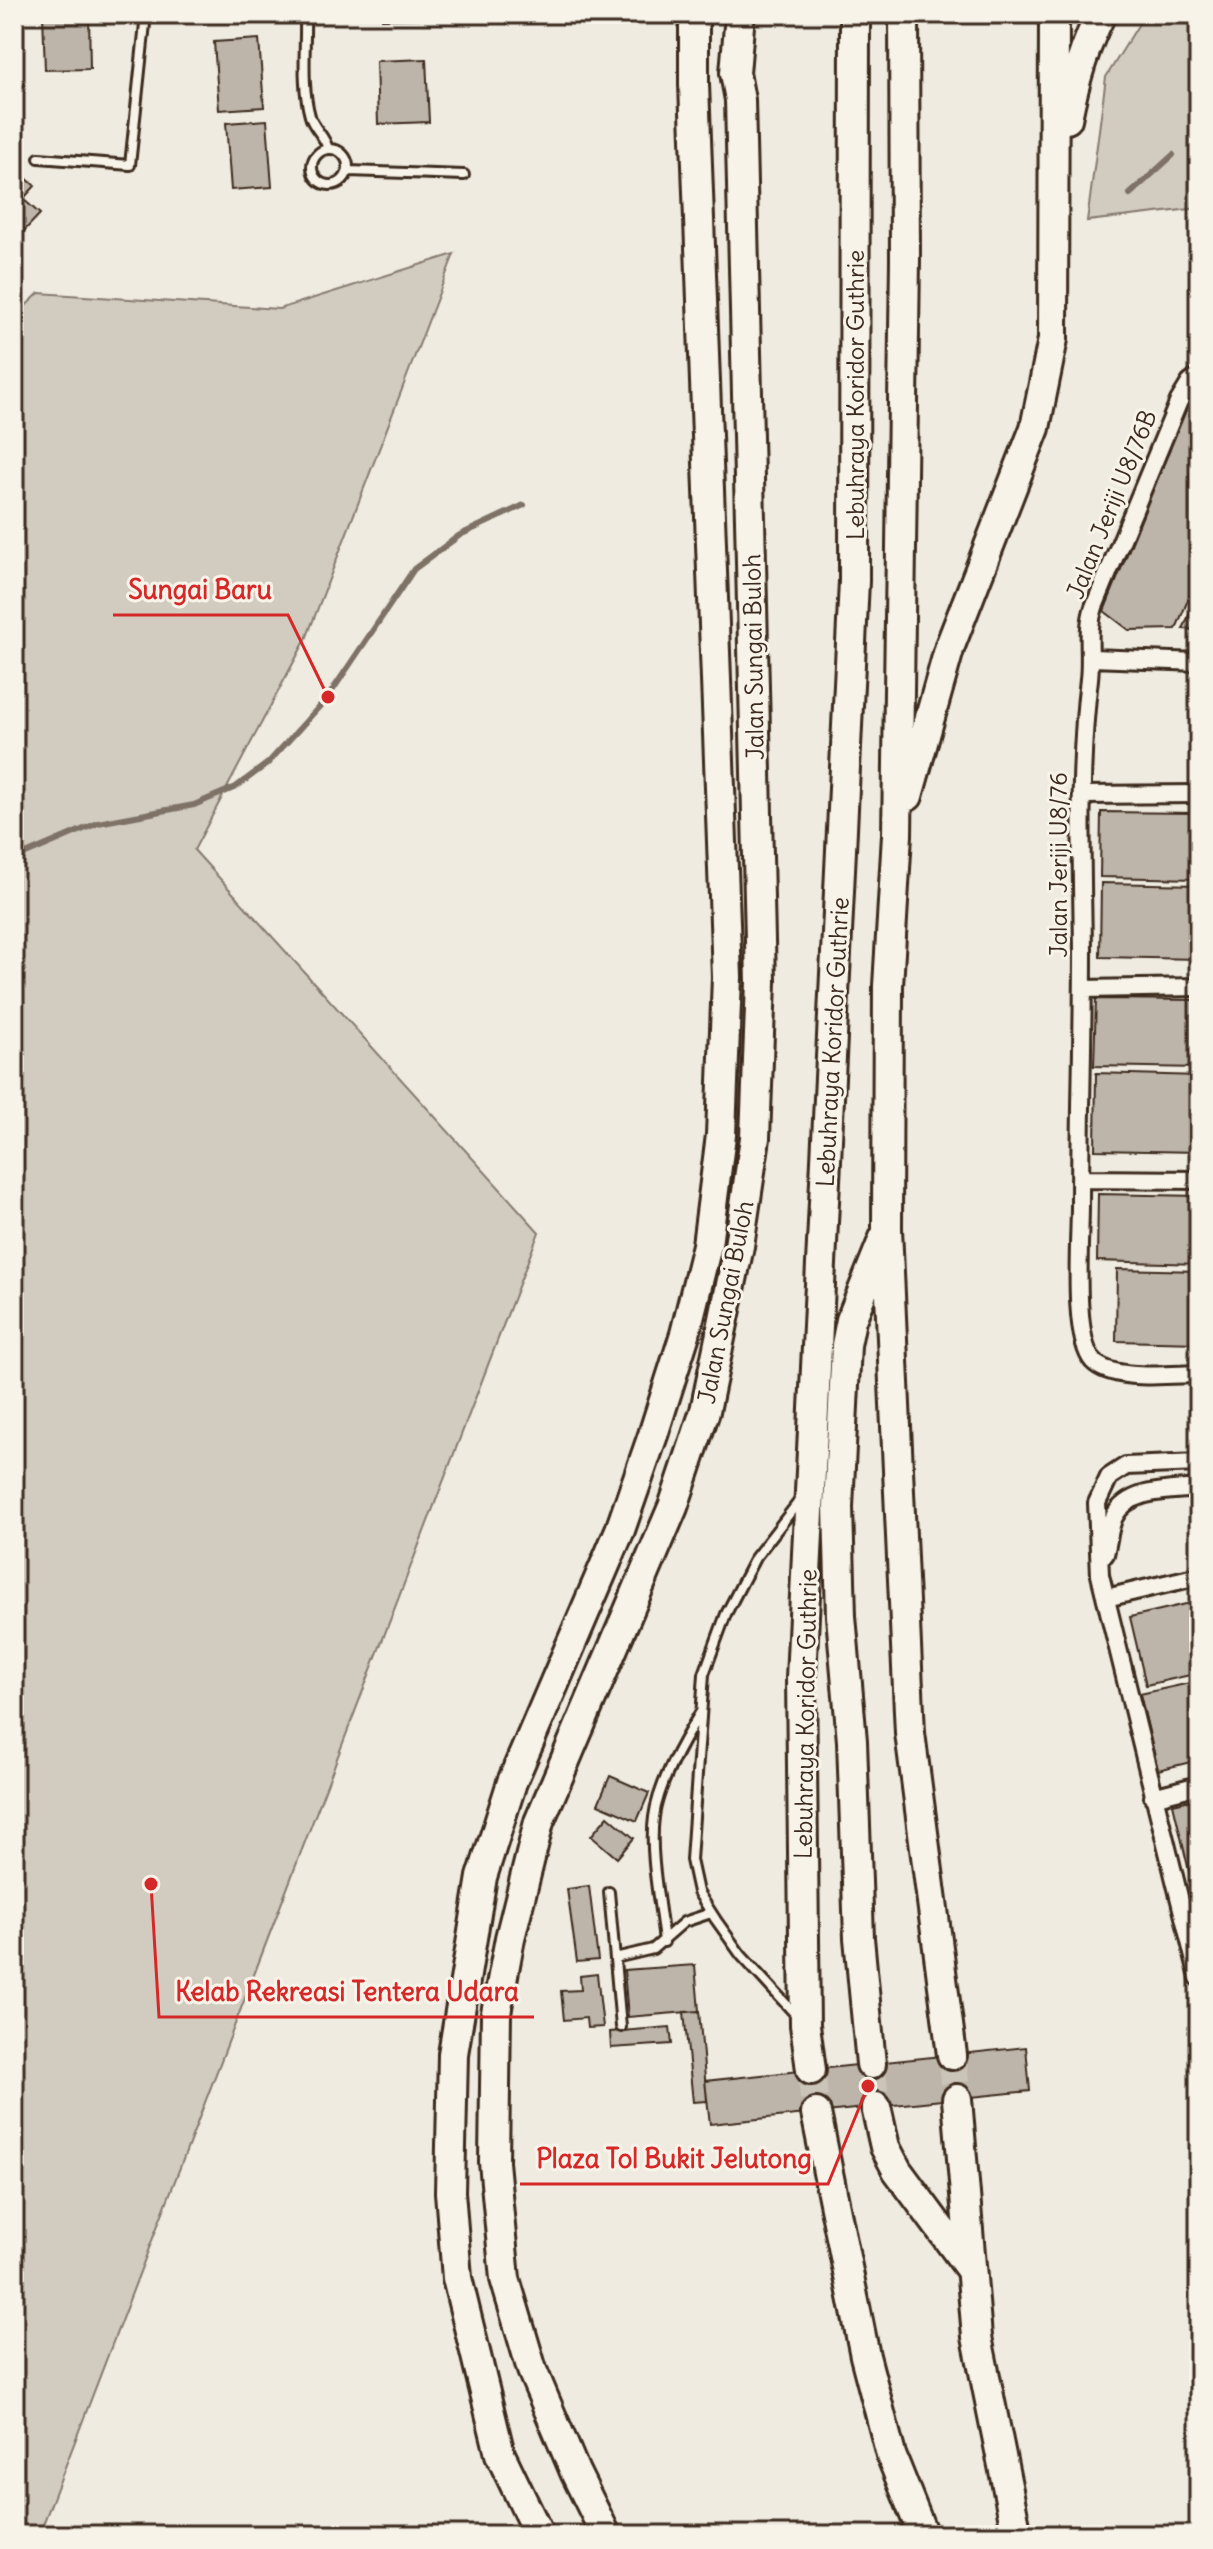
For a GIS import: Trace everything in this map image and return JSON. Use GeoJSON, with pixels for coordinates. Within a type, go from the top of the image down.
{"type":"FeatureCollection","features":[{"type":"Feature","properties":{"kind":"highway","name":"Jalan Sungai Buloh"},"geometry":{"type":"LineString","coordinates":[[538,2533],[500,2454],[457,2278],[450,2192],[453,2054],[482,1877],[512,1782],[620,1530],[653,1435],[685,1334],[707,1245],[721,1135],[727,977],[694,14]]}},
{"type":"Feature","properties":{"kind":"highway","name":"Jalan Sungai Buloh"},"geometry":{"type":"LineString","coordinates":[[606,2535],[575,2472],[532,2370],[505,2279],[494,2162],[496,2013],[510,1938],[539,1822],[673,1507],[705,1411],[739,1246],[755,1138],[761,982],[740,100],[735,73],[740,14]]}},
{"type":"Feature","properties":{"kind":"highway","name":"Lebuhraya Koridor Guthrie"},"geometry":{"type":"LineString","coordinates":[[811,2070],[805,2025],[801,1678],[854,581],[855,14]]}},
{"type":"Feature","properties":{"kind":"highway","name":"Lebuhraya Koridor Guthrie"},"geometry":{"type":"LineString","coordinates":[[904,14],[905,259],[897,835],[888,986],[887,1229],[910,1733],[952,2055]]}},
{"type":"Feature","properties":{"kind":"highway"},"geometry":{"type":"LineString","coordinates":[[897,835],[950,646],[1035,428],[1053,339],[1054,14]]}},
{"type":"Feature","properties":{"kind":"highway"},"geometry":{"type":"LineString","coordinates":[[1055,181],[1073,85],[1101,14]]}},
{"type":"Feature","properties":{"kind":"highway"},"geometry":{"type":"LineString","coordinates":[[871,2064],[859,1938],[852,1741],[841,1616],[838,1507],[846,1345],[851,1320],[887,1229]]}},
{"type":"Feature","properties":{"kind":"highway"},"geometry":{"type":"LineString","coordinates":[[957,2099],[977,2337],[1017,2535]]}},
{"type":"Feature","properties":{"kind":"highway"},"geometry":{"type":"LineString","coordinates":[[876,2107],[885,2147],[897,2170],[970,2269]]}},
{"type":"Feature","properties":{"kind":"highway"},"geometry":{"type":"LineString","coordinates":[[816,2113],[865,2356],[891,2455],[923,2535]]}},
{"type":"Feature","properties":{"kind":"street","name":"Jalan Jeriji U8/76B"},"geometry":{"type":"LineString","coordinates":[[1092,658],[1089,628],[1094,607],[1179,401],[1190,383],[1199,376]]}},
{"type":"Feature","properties":{"kind":"street"},"geometry":{"type":"LineString","coordinates":[[1092,658],[1199,662]]}},
{"type":"Feature","properties":{"kind":"street","name":"Jalan Jeriji U8/76"},"geometry":{"type":"LineString","coordinates":[[1092,658],[1082,734],[1081,1328],[1089,1354],[1101,1366],[1116,1373],[1199,1374]]}},
{"type":"Feature","properties":{"kind":"street"},"geometry":{"type":"LineString","coordinates":[[1082,795],[1199,794]]}},
{"type":"Feature","properties":{"kind":"street"},"geometry":{"type":"LineString","coordinates":[[1083,989],[1199,987]]}},
{"type":"Feature","properties":{"kind":"street"},"geometry":{"type":"LineString","coordinates":[[1080,1179],[1199,1180]]}},
{"type":"Feature","properties":{"kind":"street"},"geometry":{"type":"LineString","coordinates":[[1199,1463],[1126,1466],[1109,1477],[1097,1503],[1100,1575],[1199,1978]]}},
{"type":"Feature","properties":{"kind":"street"},"geometry":{"type":"LineString","coordinates":[[1100,1575],[1114,1516],[1130,1499],[1148,1493],[1199,1488]]}},
{"type":"Feature","properties":{"kind":"street"},"geometry":{"type":"LineString","coordinates":[[1106,1598],[1199,1576]]}},
{"type":"Feature","properties":{"kind":"street"},"geometry":{"type":"LineString","coordinates":[[1153,1797],[1199,1785]]}},
{"type":"Feature","properties":{"kind":"lane"},"geometry":{"type":"LineString","coordinates":[[39,158],[130,165],[146,14]]}},
{"type":"Feature","properties":{"kind":"lane"},"geometry":{"type":"LineString","coordinates":[[305,14],[310,118],[328,149]]}},
{"type":"Feature","properties":{"kind":"lane"},"geometry":{"type":"LineString","coordinates":[[328,149],[339,151],[347,159],[349,171],[343,181],[332,186],[321,184],[313,175],[311,164],[317,153],[328,149]]}},
{"type":"Feature","properties":{"kind":"lane"},"geometry":{"type":"LineString","coordinates":[[349,171],[464,175]]}},
{"type":"Feature","properties":{"kind":"lane"},"geometry":{"type":"LineString","coordinates":[[805,2025],[741,1955],[711,1913],[698,1892],[691,1860],[704,1674],[726,1614],[755,1558],[812,1484]]}},
{"type":"Feature","properties":{"kind":"lane"},"geometry":{"type":"LineString","coordinates":[[664,1942],[655,1869],[654,1819],[657,1803],[674,1762],[702,1710]]}},
{"type":"Feature","properties":{"kind":"lane"},"geometry":{"type":"LineString","coordinates":[[609,1892],[621,2027]]}},
{"type":"Feature","properties":{"kind":"lane"},"geometry":{"type":"LineString","coordinates":[[615,1958],[644,1953],[664,1942],[684,1922],[711,1913]]}},
{"type":"Feature","properties":{"kind":"shaded area"},"geometry":{"type":"Polygon","coordinates":[[[1145,14],[1199,14],[1199,208],[1087,221],[1106,77],[1145,14]]]}},
{"type":"Feature","properties":{"kind":"shaded area"},"geometry":{"type":"Polygon","coordinates":[[[454,254],[306,639],[194,850],[539,1232],[39,2535],[14,2535],[14,317],[39,293],[279,309],[454,254]]]}},
{"type":"Feature","properties":{"kind":"building"},"geometry":{"type":"Polygon","coordinates":[[[43,14],[89,14],[90,69],[45,70],[43,14]]]}},
{"type":"Feature","properties":{"kind":"building"},"geometry":{"type":"Polygon","coordinates":[[[212,14],[257,14],[257,21],[212,22],[212,14]]]}},
{"type":"Feature","properties":{"kind":"building"},"geometry":{"type":"Polygon","coordinates":[[[382,14],[430,14],[430,18],[382,19],[382,14]]]}},
{"type":"Feature","properties":{"kind":"building"},"geometry":{"type":"Polygon","coordinates":[[[259,39],[264,107],[219,110],[214,42],[259,39]]]}},
{"type":"Feature","properties":{"kind":"building"},"geometry":{"type":"Polygon","coordinates":[[[426,59],[429,122],[378,124],[376,61],[426,59]]]}},
{"type":"Feature","properties":{"kind":"building"},"geometry":{"type":"Polygon","coordinates":[[[267,120],[272,187],[231,190],[226,123],[267,120]]]}},
{"type":"Feature","properties":{"kind":"building"},"geometry":{"type":"Polygon","coordinates":[[[14,167],[35,186],[23,199],[40,214],[24,231],[14,223],[14,167]]]}},
{"type":"Feature","properties":{"kind":"building"},"geometry":{"type":"Polygon","coordinates":[[[1194,389],[1199,394],[1199,573],[1176,629],[1129,630],[1104,611],[1194,389]]]}},
{"type":"Feature","properties":{"kind":"building"},"geometry":{"type":"Polygon","coordinates":[[[1199,592],[1199,630],[1183,629],[1199,592]]]}},
{"type":"Feature","properties":{"kind":"building"},"geometry":{"type":"Polygon","coordinates":[[[1101,812],[1199,813],[1199,879],[1100,877],[1101,812]]]}},
{"type":"Feature","properties":{"kind":"building"},"geometry":{"type":"Polygon","coordinates":[[[1101,883],[1199,885],[1199,959],[1100,957],[1101,883]]]}},
{"type":"Feature","properties":{"kind":"building"},"geometry":{"type":"Polygon","coordinates":[[[1096,999],[1199,1000],[1199,1068],[1094,1066],[1096,999]]]}},
{"type":"Feature","properties":{"kind":"building"},"geometry":{"type":"Polygon","coordinates":[[[1096,1073],[1199,1076],[1199,1152],[1095,1150],[1096,1073]]]}},
{"type":"Feature","properties":{"kind":"building"},"geometry":{"type":"Polygon","coordinates":[[[1098,1194],[1199,1196],[1199,1264],[1097,1261],[1098,1194]]]}},
{"type":"Feature","properties":{"kind":"building"},"geometry":{"type":"Polygon","coordinates":[[[1117,1269],[1199,1271],[1199,1343],[1116,1341],[1117,1269]]]}},
{"type":"Feature","properties":{"kind":"building"},"geometry":{"type":"Polygon","coordinates":[[[1199,1601],[1199,1673],[1146,1685],[1130,1617],[1199,1601]]]}},
{"type":"Feature","properties":{"kind":"building"},"geometry":{"type":"Polygon","coordinates":[[[1199,1681],[1199,1760],[1158,1770],[1140,1694],[1199,1681]]]}},
{"type":"Feature","properties":{"kind":"building"},"geometry":{"type":"Polygon","coordinates":[[[610,1776],[649,1793],[637,1821],[598,1804],[610,1776]]]}},
{"type":"Feature","properties":{"kind":"building"},"geometry":{"type":"Polygon","coordinates":[[[1199,1798],[1199,1873],[1190,1875],[1173,1804],[1199,1798]]]}},
{"type":"Feature","properties":{"kind":"building"},"geometry":{"type":"Polygon","coordinates":[[[608,1816],[634,1838],[617,1858],[591,1836],[608,1816]]]}},
{"type":"Feature","properties":{"kind":"building"},"geometry":{"type":"Polygon","coordinates":[[[1199,1879],[1199,1913],[1192,1881],[1199,1879]]]}},
{"type":"Feature","properties":{"kind":"building"},"geometry":{"type":"Polygon","coordinates":[[[589,1886],[598,1960],[577,1962],[567,1889],[589,1886]]]}},
{"type":"Feature","properties":{"kind":"building"},"geometry":{"type":"Polygon","coordinates":[[[695,1965],[699,2011],[628,2017],[624,1970],[695,1965]]]}},
{"type":"Feature","properties":{"kind":"building"},"geometry":{"type":"Polygon","coordinates":[[[597,1974],[603,2027],[587,2028],[586,2018],[564,2020],[561,1991],[581,1990],[580,1976],[597,1974]]]}},
{"type":"Feature","properties":{"kind":"building"},"geometry":{"type":"Polygon","coordinates":[[[699,2011],[707,2101],[693,2102],[684,2012],[699,2011]]]}},
{"type":"Feature","properties":{"kind":"building"},"geometry":{"type":"Polygon","coordinates":[[[670,2027],[672,2044],[611,2048],[610,2032],[670,2027]]]}},
{"type":"Feature","properties":{"kind":"building"},"geometry":{"type":"Polygon","coordinates":[[[1026,2047],[1030,2091],[710,2124],[705,2081],[1026,2047]]]}},
{"type":"Feature","properties":{"kind":"waterway"},"geometry":{"type":"LineString","coordinates":[[1130,194],[1173,155]]}},
{"type":"Feature","properties":{"kind":"waterway"},"geometry":{"type":"LineString","coordinates":[[14,859],[98,823],[194,805],[236,787],[268,763],[328,697],[414,569],[460,535],[524,505]]}},
{"type":"Feature","properties":{"kind":"tunnel"},"geometry":{"type":"LineString","coordinates":[[952,2055],[957,2099]]}},
{"type":"Feature","properties":{"kind":"tunnel"},"geometry":{"type":"LineString","coordinates":[[871,2064],[876,2107]]}},
{"type":"Feature","properties":{"kind":"tunnel"},"geometry":{"type":"LineString","coordinates":[[811,2070],[816,2113]]}},
{"type":"Feature","properties":{"kind":"place","name":"Sungai Baru"},"geometry":{"type":"Point","coordinates":[328,697]}},
{"type":"Feature","properties":{"kind":"place","name":"Kelab Rekreasi Tentera Udara"},"geometry":{"type":"Point","coordinates":[151,1884]}},
{"type":"Feature","properties":{"kind":"place","name":"Plaza Tol Bukit Jelutong"},"geometry":{"type":"Point","coordinates":[868,2086]}}]}
